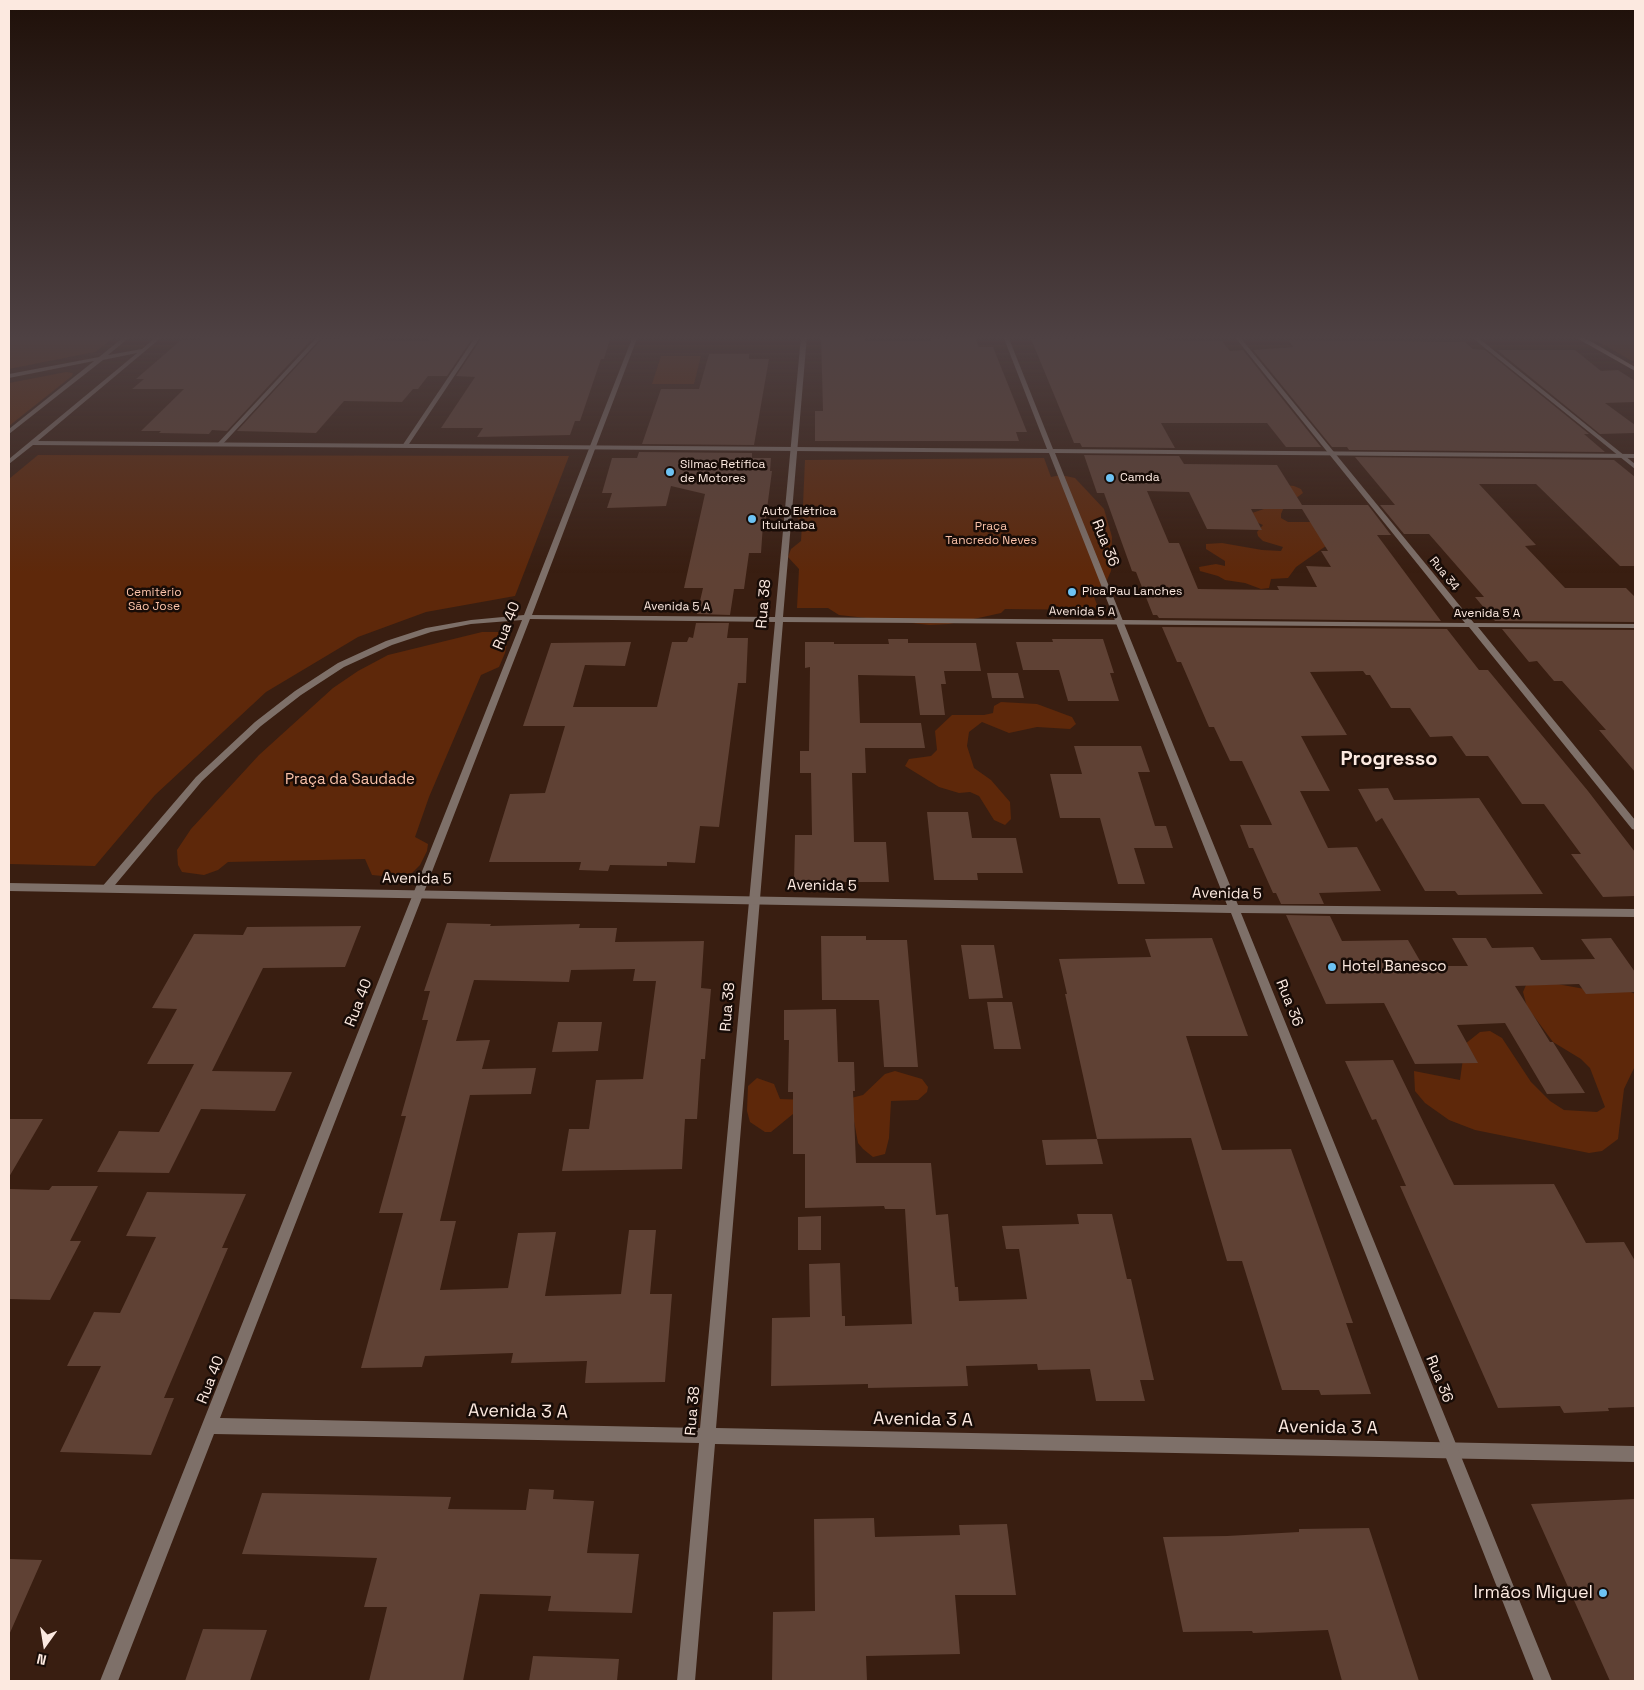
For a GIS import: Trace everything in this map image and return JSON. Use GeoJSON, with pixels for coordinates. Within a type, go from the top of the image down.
{"type":"FeatureCollection","features":[{"type":"Feature","properties":{"kind":"street"},"geometry":{"type":"LineString","coordinates":[[9,432],[30,415]]}},
{"type":"Feature","properties":{"kind":"street"},"geometry":{"type":"LineString","coordinates":[[9,462],[67,415]]}},
{"type":"Feature","properties":{"kind":"street"},"geometry":{"type":"LineString","coordinates":[[219,445],[247,415]]}},
{"type":"Feature","properties":{"kind":"street"},"geometry":{"type":"LineString","coordinates":[[405,446],[426,415]]}},
{"type":"Feature","properties":{"kind":"street","name":"Rua 40"},"geometry":{"type":"LineString","coordinates":[[109,1681],[606,415]]}},
{"type":"Feature","properties":{"kind":"street","name":"Rua 38"},"geometry":{"type":"LineString","coordinates":[[686,1681],[797,415]]}},
{"type":"Feature","properties":{"kind":"street","name":"Rua 36"},"geometry":{"type":"LineString","coordinates":[[1037,415],[1543,1681]]}},
{"type":"Feature","properties":{"kind":"street","name":"Rua 34"},"geometry":{"type":"LineString","coordinates":[[1300,415],[1635,826]]}},
{"type":"Feature","properties":{"kind":"street"},"geometry":{"type":"LineString","coordinates":[[1570,415],[1635,467]]}},
{"type":"Feature","properties":{"kind":"street"},"geometry":{"type":"LineString","coordinates":[[33,443],[1635,456]]}},
{"type":"Feature","properties":{"kind":"street"},"geometry":{"type":"LineString","coordinates":[[106,888],[199,779],[258,724],[334,670],[389,643],[429,630],[471,622],[528,617]]}},
{"type":"Feature","properties":{"kind":"street","name":"Avenida 5 A"},"geometry":{"type":"LineString","coordinates":[[528,617],[1635,626]]}},
{"type":"Feature","properties":{"kind":"street","name":"Avenida 5"},"geometry":{"type":"LineString","coordinates":[[9,887],[1234,909],[1635,913]]}},
{"type":"Feature","properties":{"kind":"street","name":"Avenida 3 A"},"geometry":{"type":"LineString","coordinates":[[210,1426],[1635,1454]]}},
{"type":"Feature","properties":{"kind":"green space"},"geometry":{"type":"Polygon","coordinates":[[[9,415],[23,415],[9,426],[9,415]]]}},
{"type":"Feature","properties":{"kind":"green space","name":"Cemitério São Jose"},"geometry":{"type":"Polygon","coordinates":[[[38,455],[569,456],[515,596],[426,612],[358,637],[266,692],[155,795],[95,866],[9,864],[9,479],[38,455]]]}},
{"type":"Feature","properties":{"kind":"green space","name":"Praça Tancredo Neves"},"geometry":{"type":"Polygon","coordinates":[[[1044,458],[1051,477],[1061,475],[1075,478],[1104,509],[1112,537],[1111,571],[1107,580],[1099,587],[1091,589],[1099,610],[1005,609],[1001,613],[983,617],[949,624],[930,625],[839,615],[828,608],[797,608],[799,569],[788,557],[791,549],[801,541],[802,524],[796,516],[799,508],[803,505],[805,460],[1044,458]]]}},
{"type":"Feature","properties":{"kind":"green space"},"geometry":{"type":"Polygon","coordinates":[[[1274,484],[1294,486],[1301,489],[1303,493],[1284,507],[1281,518],[1288,522],[1312,522],[1333,541],[1296,567],[1288,578],[1271,579],[1269,588],[1261,589],[1245,583],[1225,580],[1200,571],[1199,567],[1216,564],[1225,566],[1225,561],[1206,549],[1206,544],[1222,543],[1262,550],[1281,551],[1283,547],[1263,541],[1258,536],[1257,532],[1263,525],[1254,521],[1249,514],[1267,508],[1274,484]]]}},
{"type":"Feature","properties":{"kind":"green space","name":"Praça da Saudade"},"geometry":{"type":"Polygon","coordinates":[[[482,632],[498,632],[509,635],[505,653],[499,667],[481,675],[429,797],[415,837],[428,844],[427,851],[420,865],[410,875],[393,877],[372,875],[365,859],[228,862],[218,870],[204,875],[182,872],[178,865],[177,850],[191,829],[259,755],[333,688],[358,671],[388,655],[482,632]]]}},
{"type":"Feature","properties":{"kind":"green space"},"geometry":{"type":"Polygon","coordinates":[[[1001,702],[1037,704],[1072,717],[1076,724],[1070,729],[1037,727],[1009,733],[982,722],[969,732],[967,746],[974,768],[991,780],[1010,802],[1011,819],[1005,825],[994,820],[979,796],[970,792],[959,793],[939,787],[905,766],[909,759],[931,756],[937,750],[935,731],[952,715],[984,715],[993,713],[994,706],[1001,702]]]}},
{"type":"Feature","properties":{"kind":"green space"},"geometry":{"type":"Polygon","coordinates":[[[1557,984],[1607,993],[1616,989],[1627,990],[1635,994],[1635,1066],[1624,1089],[1618,1139],[1602,1151],[1589,1153],[1475,1130],[1449,1120],[1425,1103],[1415,1091],[1414,1071],[1460,1080],[1465,1044],[1480,1032],[1490,1031],[1502,1038],[1531,1082],[1550,1101],[1564,1110],[1597,1112],[1605,1107],[1590,1068],[1581,1059],[1553,1042],[1528,1011],[1523,992],[1526,985],[1557,984]]]}},
{"type":"Feature","properties":{"kind":"green space"},"geometry":{"type":"Polygon","coordinates":[[[895,1071],[922,1079],[928,1087],[927,1092],[918,1100],[891,1101],[889,1138],[885,1154],[873,1157],[858,1143],[850,1110],[793,1114],[771,1132],[765,1132],[750,1122],[747,1111],[748,1086],[757,1078],[774,1084],[780,1099],[839,1101],[863,1095],[885,1074],[895,1071]]]}},
{"type":"Feature","properties":{"kind":"building"},"geometry":{"type":"Polygon","coordinates":[[[158,415],[242,415],[227,431],[212,430],[209,434],[141,431],[158,415]]]}},
{"type":"Feature","properties":{"kind":"building"},"geometry":{"type":"Polygon","coordinates":[[[252,415],[332,415],[316,433],[237,431],[252,415]]]}},
{"type":"Feature","properties":{"kind":"building"},"geometry":{"type":"Polygon","coordinates":[[[450,415],[582,415],[580,421],[575,421],[570,435],[477,437],[483,428],[441,428],[450,415]]]}},
{"type":"Feature","properties":{"kind":"building"},"geometry":{"type":"Polygon","coordinates":[[[652,415],[759,415],[754,445],[642,444],[652,415]]]}},
{"type":"Feature","properties":{"kind":"building"},"geometry":{"type":"Polygon","coordinates":[[[815,415],[1020,415],[1027,432],[1016,432],[1019,441],[815,441],[815,415]]]}},
{"type":"Feature","properties":{"kind":"building"},"geometry":{"type":"Polygon","coordinates":[[[1062,415],[1295,415],[1321,447],[1286,447],[1267,423],[1161,423],[1175,448],[1082,447],[1080,443],[1074,443],[1062,415]]]}},
{"type":"Feature","properties":{"kind":"building"},"geometry":{"type":"Polygon","coordinates":[[[1306,415],[1565,415],[1589,434],[1584,434],[1605,452],[1349,450],[1347,447],[1332,447],[1306,415]]]}},
{"type":"Feature","properties":{"kind":"building"},"geometry":{"type":"Polygon","coordinates":[[[1577,415],[1621,415],[1635,425],[1635,433],[1600,434],[1577,415]]]}},
{"type":"Feature","properties":{"kind":"building"},"geometry":{"type":"Polygon","coordinates":[[[639,452],[752,453],[752,458],[771,458],[770,471],[772,471],[765,524],[763,524],[761,553],[749,553],[744,589],[734,589],[730,615],[697,614],[703,588],[684,588],[705,494],[671,486],[666,506],[607,508],[612,493],[602,493],[612,458],[637,458],[639,452]]]}},
{"type":"Feature","properties":{"kind":"building"},"geometry":{"type":"Polygon","coordinates":[[[1084,455],[1179,456],[1184,464],[1277,465],[1302,505],[1368,505],[1391,535],[1377,535],[1441,621],[1159,618],[1157,615],[1153,615],[1136,572],[1132,571],[1104,493],[1097,493],[1084,455]],[[1147,491],[1169,543],[1179,543],[1198,589],[1279,590],[1277,586],[1317,587],[1306,566],[1331,567],[1321,551],[1328,551],[1302,509],[1251,509],[1262,530],[1207,529],[1189,492],[1147,491]]]}},
{"type":"Feature","properties":{"kind":"building"},"geometry":{"type":"Polygon","coordinates":[[[1355,457],[1614,460],[1635,477],[1635,566],[1620,566],[1536,484],[1479,484],[1536,545],[1525,546],[1565,588],[1626,588],[1635,597],[1635,622],[1495,621],[1475,597],[1484,597],[1429,534],[1404,534],[1380,505],[1395,505],[1355,457]]]}},
{"type":"Feature","properties":{"kind":"building"},"geometry":{"type":"Polygon","coordinates":[[[696,623],[729,623],[727,638],[748,638],[746,683],[738,683],[719,827],[700,826],[695,863],[667,862],[667,866],[610,865],[608,871],[579,870],[581,862],[489,862],[510,794],[545,793],[565,726],[523,726],[551,643],[631,642],[625,666],[585,665],[573,707],[657,707],[672,642],[687,642],[689,637],[693,638],[696,623]]]}},
{"type":"Feature","properties":{"kind":"building"},"geometry":{"type":"Polygon","coordinates":[[[1162,627],[1447,629],[1479,670],[1488,670],[1588,791],[1635,852],[1635,896],[1603,897],[1571,854],[1581,854],[1544,804],[1522,804],[1488,756],[1466,756],[1452,736],[1430,737],[1410,708],[1391,708],[1370,675],[1366,675],[1363,671],[1310,672],[1347,735],[1301,736],[1330,791],[1300,791],[1328,848],[1357,847],[1381,891],[1319,893],[1324,904],[1281,904],[1276,893],[1273,893],[1253,848],[1249,848],[1240,825],[1272,825],[1242,761],[1230,761],[1214,727],[1209,727],[1181,662],[1177,662],[1162,627]]]}},
{"type":"Feature","properties":{"kind":"building"},"geometry":{"type":"Polygon","coordinates":[[[1502,629],[1635,630],[1635,772],[1599,730],[1606,730],[1562,681],[1554,681],[1537,661],[1529,662],[1502,629]]]}},
{"type":"Feature","properties":{"kind":"building"},"geometry":{"type":"Polygon","coordinates":[[[888,639],[908,639],[908,643],[976,643],[981,671],[944,671],[946,684],[941,684],[945,715],[920,715],[915,676],[858,675],[860,723],[921,723],[925,748],[865,748],[866,773],[852,773],[854,842],[886,842],[889,882],[794,882],[795,835],[812,835],[811,773],[800,773],[800,751],[809,751],[810,667],[805,668],[805,642],[889,644],[888,639]]]}},
{"type":"Feature","properties":{"kind":"building"},"geometry":{"type":"Polygon","coordinates":[[[1052,639],[1103,639],[1114,673],[1110,673],[1119,701],[1068,701],[1059,670],[1023,670],[1016,642],[1053,642],[1052,639]]]}},
{"type":"Feature","properties":{"kind":"building"},"geometry":{"type":"Polygon","coordinates":[[[987,673],[1018,673],[1024,698],[992,698],[987,673]]]}},
{"type":"Feature","properties":{"kind":"building"},"geometry":{"type":"Polygon","coordinates":[[[1074,746],[1141,746],[1150,772],[1138,772],[1155,826],[1166,826],[1173,848],[1134,848],[1145,884],[1118,884],[1100,818],[1060,818],[1050,774],[1082,774],[1074,746]]]}},
{"type":"Feature","properties":{"kind":"building"},"geometry":{"type":"Polygon","coordinates":[[[1388,788],[1394,800],[1479,798],[1543,894],[1458,895],[1455,891],[1425,891],[1382,818],[1376,822],[1358,789],[1388,788]]]}},
{"type":"Feature","properties":{"kind":"building"},"geometry":{"type":"Polygon","coordinates":[[[927,812],[968,812],[972,838],[1016,838],[1023,873],[977,873],[978,880],[934,880],[927,812]]]}},
{"type":"Feature","properties":{"kind":"building"},"geometry":{"type":"Polygon","coordinates":[[[1286,915],[1330,916],[1342,941],[1408,940],[1423,966],[1468,966],[1452,938],[1486,938],[1492,948],[1533,947],[1541,960],[1595,959],[1581,939],[1611,938],[1635,972],[1635,992],[1586,994],[1579,984],[1515,986],[1585,1093],[1547,1094],[1505,1023],[1457,1025],[1478,1063],[1415,1064],[1384,1003],[1326,1004],[1286,915]]]}},
{"type":"Feature","properties":{"kind":"building"},"geometry":{"type":"Polygon","coordinates":[[[447,923],[491,924],[490,926],[580,924],[579,928],[617,928],[615,942],[704,941],[701,988],[711,989],[705,1059],[701,1059],[697,1119],[685,1119],[682,1169],[562,1171],[569,1129],[589,1129],[596,1080],[643,1079],[656,981],[633,981],[635,969],[571,970],[569,982],[474,980],[456,1041],[490,1040],[482,1069],[536,1068],[531,1094],[470,1095],[440,1221],[456,1221],[440,1290],[508,1288],[518,1233],[556,1232],[545,1296],[621,1294],[629,1230],[656,1230],[650,1294],[672,1294],[665,1382],[585,1383],[587,1361],[511,1363],[513,1353],[425,1356],[422,1367],[361,1368],[403,1213],[379,1213],[406,1116],[401,1116],[428,1020],[422,1020],[430,991],[424,991],[447,923]]]}},
{"type":"Feature","properties":{"kind":"building"},"geometry":{"type":"Polygon","coordinates":[[[361,926],[345,967],[263,968],[212,1071],[292,1072],[275,1111],[201,1109],[169,1173],[97,1172],[119,1131],[159,1132],[194,1064],[147,1064],[177,1009],[152,1008],[194,934],[243,935],[247,927],[361,926]]]}},
{"type":"Feature","properties":{"kind":"building"},"geometry":{"type":"Polygon","coordinates":[[[821,936],[866,936],[866,940],[907,940],[918,1067],[884,1067],[879,1000],[822,1000],[821,936]]]}},
{"type":"Feature","properties":{"kind":"building"},"geometry":{"type":"Polygon","coordinates":[[[1212,938],[1248,1036],[1186,1036],[1222,1150],[1291,1149],[1353,1323],[1346,1323],[1371,1394],[1321,1395],[1319,1390],[1282,1390],[1242,1261],[1227,1261],[1191,1138],[1097,1139],[1059,959],[1151,957],[1145,939],[1212,938]]]}},
{"type":"Feature","properties":{"kind":"building"},"geometry":{"type":"Polygon","coordinates":[[[961,945],[994,945],[1003,998],[969,999],[961,945]]]}},
{"type":"Feature","properties":{"kind":"building"},"geometry":{"type":"Polygon","coordinates":[[[987,1002],[1012,1002],[1021,1049],[994,1049],[987,1002]]]}},
{"type":"Feature","properties":{"kind":"building"},"geometry":{"type":"Polygon","coordinates":[[[836,1009],[838,1062],[854,1062],[855,1091],[853,1091],[856,1163],[931,1163],[936,1215],[948,1214],[955,1287],[958,1287],[959,1301],[1027,1299],[1019,1249],[1006,1249],[1002,1226],[1079,1224],[1077,1214],[1112,1214],[1127,1279],[1131,1279],[1154,1380],[1140,1380],[1145,1401],[1096,1401],[1090,1369],[1038,1370],[1037,1364],[966,1366],[968,1386],[868,1388],[868,1384],[771,1386],[772,1318],[810,1317],[809,1264],[840,1263],[842,1316],[845,1316],[845,1326],[912,1324],[905,1209],[885,1209],[884,1206],[805,1208],[805,1154],[793,1154],[793,1092],[788,1092],[789,1040],[784,1040],[784,1010],[836,1009]]]}},
{"type":"Feature","properties":{"kind":"building"},"geometry":{"type":"Polygon","coordinates":[[[558,1022],[602,1022],[598,1051],[552,1052],[558,1022]]]}},
{"type":"Feature","properties":{"kind":"building"},"geometry":{"type":"Polygon","coordinates":[[[1393,1060],[1454,1185],[1554,1184],[1586,1243],[1624,1242],[1635,1261],[1635,1407],[1608,1408],[1609,1411],[1564,1413],[1560,1406],[1498,1408],[1400,1186],[1406,1186],[1376,1119],[1372,1120],[1345,1061],[1393,1060]]]}},
{"type":"Feature","properties":{"kind":"building"},"geometry":{"type":"Polygon","coordinates":[[[9,1119],[43,1119],[9,1177],[9,1119]]]}},
{"type":"Feature","properties":{"kind":"building"},"geometry":{"type":"Polygon","coordinates":[[[1097,1139],[1103,1164],[1046,1165],[1042,1140],[1097,1139]]]}},
{"type":"Feature","properties":{"kind":"building"},"geometry":{"type":"Polygon","coordinates":[[[52,1186],[98,1186],[70,1241],[81,1241],[50,1300],[9,1299],[9,1189],[49,1190],[52,1186]]]}},
{"type":"Feature","properties":{"kind":"building"},"geometry":{"type":"Polygon","coordinates":[[[147,1192],[246,1194],[222,1248],[228,1248],[164,1398],[174,1398],[151,1455],[60,1452],[101,1366],[67,1366],[94,1312],[120,1313],[156,1237],[126,1236],[147,1192]]]}},
{"type":"Feature","properties":{"kind":"building"},"geometry":{"type":"Polygon","coordinates":[[[821,1216],[821,1250],[798,1250],[798,1217],[821,1216]]]}},
{"type":"Feature","properties":{"kind":"building"},"geometry":{"type":"Polygon","coordinates":[[[529,1489],[554,1490],[553,1499],[594,1501],[587,1553],[639,1554],[632,1613],[548,1611],[551,1596],[480,1594],[463,1681],[369,1681],[387,1607],[364,1607],[377,1558],[242,1554],[262,1493],[451,1497],[448,1509],[526,1510],[529,1489]]]}},
{"type":"Feature","properties":{"kind":"building","name":"Irmãos Miguel"},"geometry":{"type":"Polygon","coordinates":[[[1635,1499],[1635,1681],[1610,1681],[1531,1504],[1635,1499]]]}},
{"type":"Feature","properties":{"kind":"building"},"geometry":{"type":"Polygon","coordinates":[[[874,1518],[875,1537],[960,1535],[959,1525],[1007,1524],[1016,1595],[955,1595],[960,1654],[866,1656],[867,1681],[772,1681],[773,1612],[815,1611],[814,1519],[874,1518]]]}},
{"type":"Feature","properties":{"kind":"building"},"geometry":{"type":"Polygon","coordinates":[[[1369,1528],[1419,1681],[1342,1681],[1328,1630],[1253,1633],[1252,1631],[1183,1632],[1163,1537],[1299,1532],[1299,1529],[1369,1528]]]}},
{"type":"Feature","properties":{"kind":"building"},"geometry":{"type":"Polygon","coordinates":[[[9,1559],[42,1560],[9,1635],[9,1559]]]}},
{"type":"Feature","properties":{"kind":"building"},"geometry":{"type":"Polygon","coordinates":[[[203,1629],[267,1630],[250,1681],[185,1681],[203,1629]]]}},
{"type":"Feature","properties":{"kind":"building"},"geometry":{"type":"Polygon","coordinates":[[[533,1656],[619,1659],[617,1681],[529,1681],[533,1656]]]}},
{"type":"Feature","properties":{"kind":"place","name":"Silmac Retífica de Motores"},"geometry":{"type":"Point","coordinates":[670,472]}},
{"type":"Feature","properties":{"kind":"place","name":"Camda"},"geometry":{"type":"Point","coordinates":[1110,478]}},
{"type":"Feature","properties":{"kind":"place","name":"Auto Elétrica Ituiutaba"},"geometry":{"type":"Point","coordinates":[752,519]}},
{"type":"Feature","properties":{"kind":"place","name":"Pica Pau Lanches"},"geometry":{"type":"Point","coordinates":[1072,592]}},
{"type":"Feature","properties":{"kind":"place","name":"Hotel Banesco"},"geometry":{"type":"Point","coordinates":[1332,967]}},
{"type":"Feature","properties":{"kind":"place","name":"Irmãos Miguel"},"geometry":{"type":"Point","coordinates":[1603,1593]}},
{"type":"Feature","properties":{"kind":"district","name":"Progresso"},"geometry":{"type":"Point","coordinates":[1389,760]}}]}
